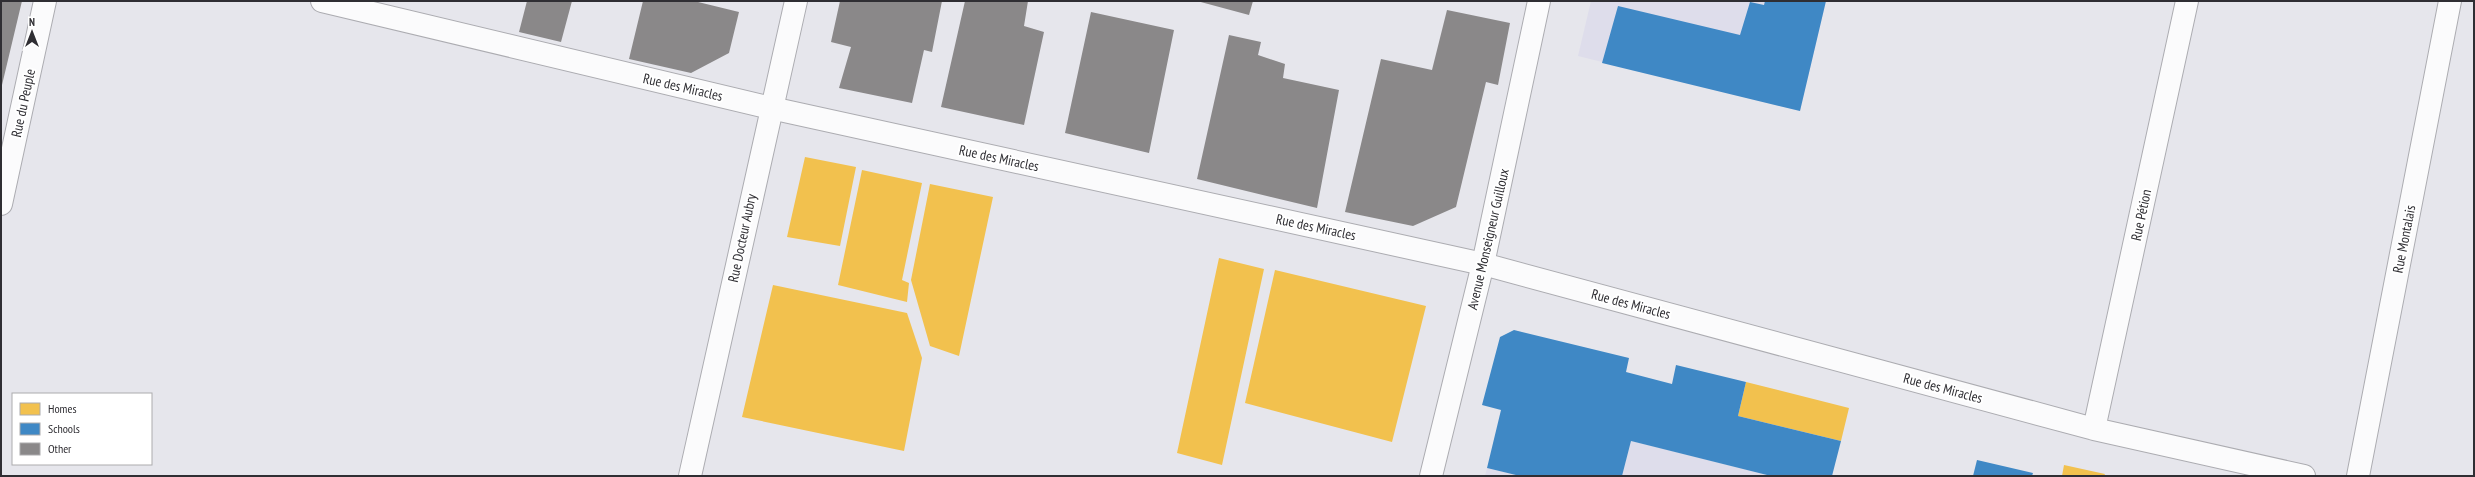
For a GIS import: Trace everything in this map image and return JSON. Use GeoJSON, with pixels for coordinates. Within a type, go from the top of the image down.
{"type":"FeatureCollection","features":[{"type":"Feature","properties":{"kind":"street","name":"Rue du Peuple"},"geometry":{"type":"LineString","coordinates":[[1,204],[45,1]]}},
{"type":"Feature","properties":{"kind":"street","name":"Rue des Miracles"},"geometry":{"type":"LineString","coordinates":[[322,1],[771,108],[1483,264],[2094,429],[2304,476]]}},
{"type":"Feature","properties":{"kind":"street","name":"Rue Docteur Aubry"},"geometry":{"type":"LineString","coordinates":[[690,476],[796,1]]}},
{"type":"Feature","properties":{"kind":"street","name":"Avenue Monseigneur Guilloux"},"geometry":{"type":"LineString","coordinates":[[1431,476],[1483,264],[1539,1]]}},
{"type":"Feature","properties":{"kind":"street","name":"Rue Pétion"},"geometry":{"type":"LineString","coordinates":[[2094,429],[2187,1]]}},
{"type":"Feature","properties":{"kind":"street","name":"Rue Montalais"},"geometry":{"type":"LineString","coordinates":[[2358,476],[2450,1]]}},
{"type":"Feature","properties":{"kind":"shaded area"},"geometry":{"type":"Polygon","coordinates":[[[1591,1],[1826,1],[1800,111],[1578,56],[1591,1]]]}},
{"type":"Feature","properties":{"kind":"shaded area"},"geometry":{"type":"Polygon","coordinates":[[[1631,441],[1656,447],[1771,476],[1622,476],[1631,441]]]}},
{"type":"Feature","properties":{"kind":"shaded area"},"geometry":{"type":"Polygon","coordinates":[[[1487,468],[1520,476],[1485,476],[1487,468]]]}},
{"type":"Feature","properties":{"kind":"building: Homes"},"geometry":{"type":"Polygon","coordinates":[[[805,157],[856,167],[840,246],[787,237],[805,157]]]}},
{"type":"Feature","properties":{"kind":"building: Homes"},"geometry":{"type":"Polygon","coordinates":[[[862,170],[922,183],[902,280],[909,283],[907,302],[838,285],[862,170]]]}},
{"type":"Feature","properties":{"kind":"building: Homes"},"geometry":{"type":"Polygon","coordinates":[[[930,184],[993,197],[959,356],[930,346],[911,280],[930,184]]]}},
{"type":"Feature","properties":{"kind":"building: Homes"},"geometry":{"type":"Polygon","coordinates":[[[1219,258],[1264,269],[1222,465],[1177,453],[1219,258]]]}},
{"type":"Feature","properties":{"kind":"building: Homes"},"geometry":{"type":"Polygon","coordinates":[[[1275,270],[1426,306],[1392,442],[1245,403],[1275,270]]]}},
{"type":"Feature","properties":{"kind":"building: Homes"},"geometry":{"type":"Polygon","coordinates":[[[773,285],[907,313],[922,358],[904,451],[742,417],[773,285]]]}},
{"type":"Feature","properties":{"kind":"building: Homes"},"geometry":{"type":"Polygon","coordinates":[[[1746,382],[1849,408],[1841,441],[1738,416],[1746,382]]]}},
{"type":"Feature","properties":{"kind":"building: Homes"},"geometry":{"type":"Polygon","coordinates":[[[2064,465],[2105,474],[2104,476],[2062,476],[2064,465]]]}},
{"type":"Feature","properties":{"kind":"building: Schools"},"geometry":{"type":"Polygon","coordinates":[[[1765,1],[1826,1],[1800,111],[1602,63],[1618,6],[1740,35],[1750,2],[1764,5],[1765,1]]]}},
{"type":"Feature","properties":{"kind":"building: Schools"},"geometry":{"type":"Polygon","coordinates":[[[1514,330],[1629,358],[1626,372],[1672,384],[1676,365],[1746,382],[1738,416],[1841,441],[1832,476],[1771,476],[1631,441],[1622,476],[1520,476],[1487,468],[1501,410],[1482,405],[1500,337],[1514,330]]]}},
{"type":"Feature","properties":{"kind":"building: Schools"},"geometry":{"type":"Polygon","coordinates":[[[1977,460],[2033,473],[2032,476],[1973,476],[1977,460]]]}},
{"type":"Feature","properties":{"kind":"building: Other"},"geometry":{"type":"Polygon","coordinates":[[[1,1],[22,1],[2,85],[1,85],[1,1]]]}},
{"type":"Feature","properties":{"kind":"building: Other"},"geometry":{"type":"Polygon","coordinates":[[[527,1],[572,1],[561,42],[519,32],[527,1]]]}},
{"type":"Feature","properties":{"kind":"building: Other"},"geometry":{"type":"Polygon","coordinates":[[[643,1],[694,1],[739,12],[729,53],[691,73],[629,59],[643,1]]]}},
{"type":"Feature","properties":{"kind":"building: Other"},"geometry":{"type":"Polygon","coordinates":[[[840,1],[942,1],[932,52],[924,50],[912,103],[839,88],[851,47],[831,42],[840,1]]]}},
{"type":"Feature","properties":{"kind":"building: Other"},"geometry":{"type":"Polygon","coordinates":[[[965,1],[1028,1],[1024,26],[1044,32],[1024,125],[941,107],[965,1]]]}},
{"type":"Feature","properties":{"kind":"building: Other"},"geometry":{"type":"Polygon","coordinates":[[[1197,1],[1253,1],[1249,15],[1197,1]]]}},
{"type":"Feature","properties":{"kind":"building: Other"},"geometry":{"type":"Polygon","coordinates":[[[1447,10],[1510,23],[1498,85],[1486,82],[1456,207],[1413,226],[1345,212],[1381,59],[1432,70],[1447,10]]]}},
{"type":"Feature","properties":{"kind":"building: Other"},"geometry":{"type":"Polygon","coordinates":[[[1091,12],[1174,30],[1149,153],[1065,133],[1091,12]]]}},
{"type":"Feature","properties":{"kind":"building: Other"},"geometry":{"type":"Polygon","coordinates":[[[1229,35],[1261,42],[1258,55],[1285,64],[1283,78],[1339,90],[1317,208],[1197,179],[1229,35]]]}}]}
